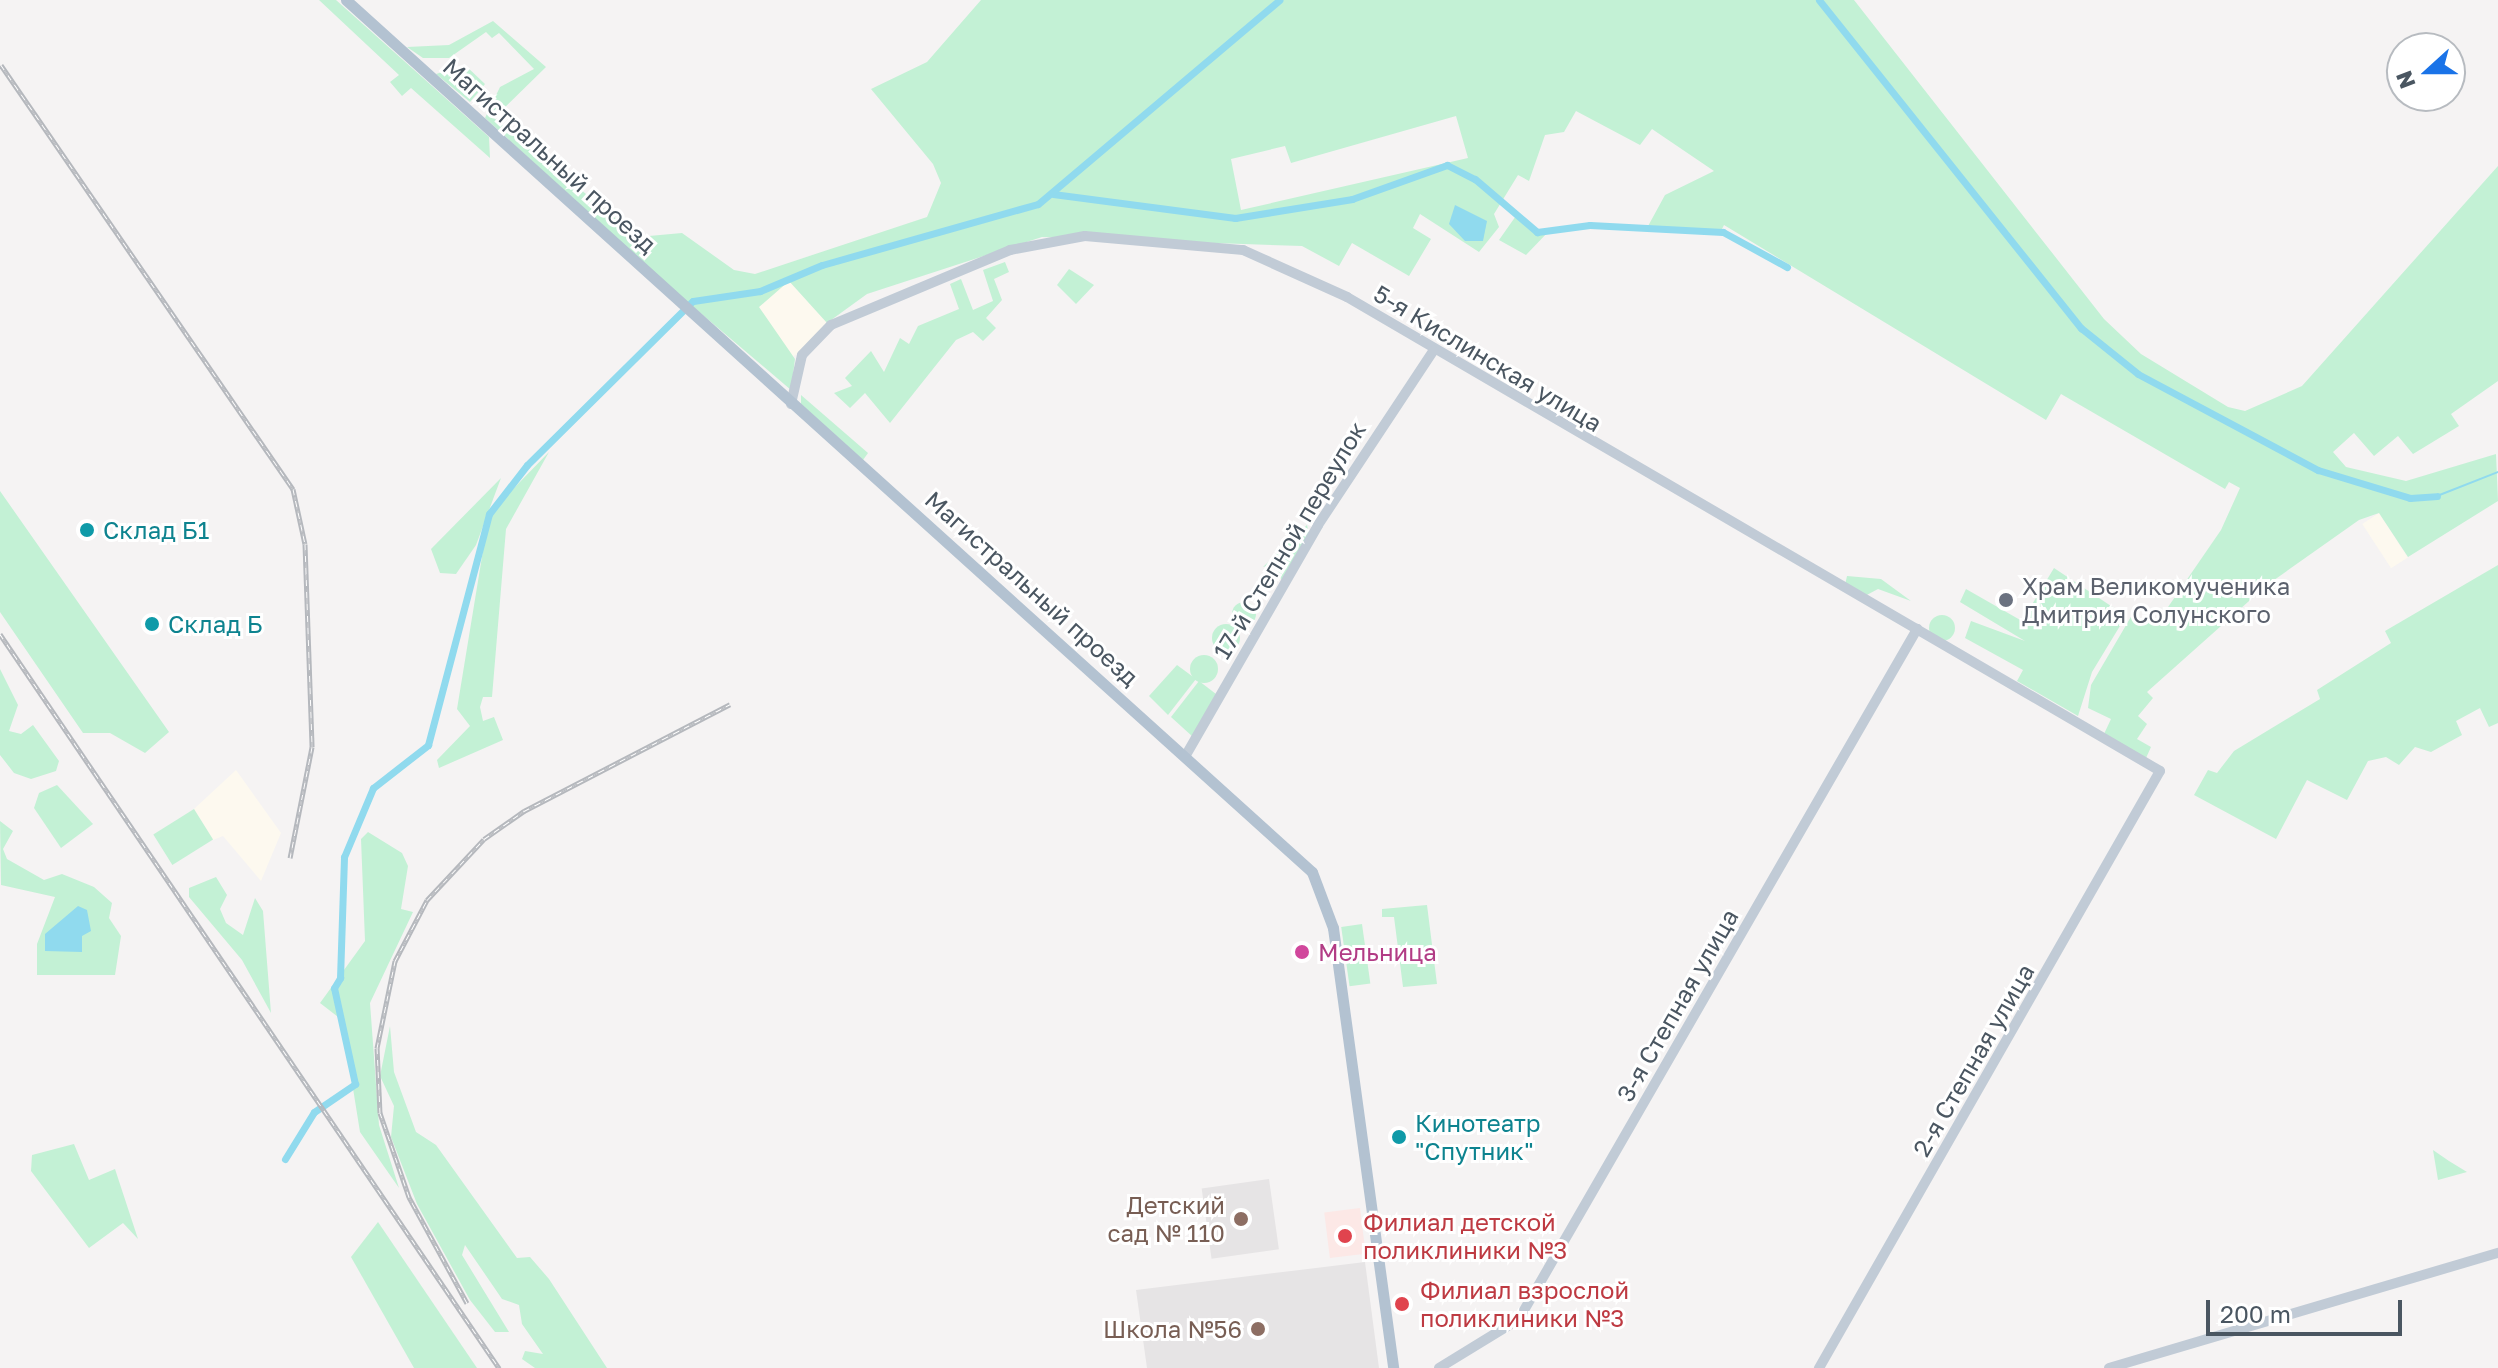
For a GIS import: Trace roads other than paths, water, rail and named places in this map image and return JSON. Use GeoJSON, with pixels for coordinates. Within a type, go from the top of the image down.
{"type":"FeatureCollection","features":[{"type":"Feature","properties":{"kind":"main road","name":"Магистральный проезд"},"geometry":{"type":"LineString","coordinates":[[346,0],[791,404],[1276,833],[1324,894],[1393,1368]]}},
{"type":"Feature","properties":{"kind":"street","name":"5-я Кислинская улица"},"geometry":{"type":"LineString","coordinates":[[791,404],[807,346],[841,319],[1005,252],[1085,236],[1243,250],[1319,282],[2160,771]]}},
{"type":"Feature","properties":{"kind":"street","name":"17-й Степной переулок"},"geometry":{"type":"LineString","coordinates":[[1186,755],[1318,525],[1433,351]]}},
{"type":"Feature","properties":{"kind":"street","name":"3-я Степная улица"},"geometry":{"type":"LineString","coordinates":[[1439,1368],[1519,1319],[1917,629]]}},
{"type":"Feature","properties":{"kind":"street","name":"2-я Степная улица"},"geometry":{"type":"LineString","coordinates":[[1819,1368],[2160,771]]}},
{"type":"Feature","properties":{"kind":"street"},"geometry":{"type":"LineString","coordinates":[[2109,1368],[2498,1253]]}},
{"type":"Feature","properties":{"kind":"water"},"geometry":{"type":"Polygon","coordinates":[[[1455,205],[1487,221],[1483,241],[1465,241],[1449,224],[1455,205]]]}},
{"type":"Feature","properties":{"kind":"water"},"geometry":{"type":"Polygon","coordinates":[[[78,906],[87,910],[91,931],[82,936],[82,952],[45,951],[45,934],[78,906]]]}},
{"type":"Feature","properties":{"kind":"waterway"},"geometry":{"type":"LineString","coordinates":[[285,1159],[314,1112],[355,1084],[334,988],[340,978],[344,857],[373,788],[428,745],[489,514],[527,465],[693,301],[760,291],[822,265],[1038,204],[1279,0]]}},
{"type":"Feature","properties":{"kind":"waterway"},"geometry":{"type":"LineString","coordinates":[[1819,0],[2081,328],[2138,374],[2318,470],[2410,498],[2437,496]]}},
{"type":"Feature","properties":{"kind":"waterway"},"geometry":{"type":"LineString","coordinates":[[1053,194],[1235,218],[1352,199],[1447,165],[1475,179],[1537,232],[1590,225],[1723,232],[1787,267]]}},
{"type":"Feature","properties":{"kind":"waterway"},"geometry":{"type":"LineString","coordinates":[[2437,496],[2498,472]]}},
{"type":"Feature","properties":{"kind":"railway"},"geometry":{"type":"LineString","coordinates":[[1,65],[293,489],[305,544],[312,747],[290,858]]}},
{"type":"Feature","properties":{"kind":"railway"},"geometry":{"type":"LineString","coordinates":[[0,634],[499,1368]]}},
{"type":"Feature","properties":{"kind":"railway"},"geometry":{"type":"LineString","coordinates":[[467,1303],[409,1197],[380,1113],[377,1048],[395,961],[427,900],[484,839],[524,811],[730,704]]}},
{"type":"Feature","properties":{"kind":"place","name":"Склад Б1"},"geometry":{"type":"Point","coordinates":[87,530]}},
{"type":"Feature","properties":{"kind":"place","name":"Храм Великомученика Дмитрия Солунского"},"geometry":{"type":"Point","coordinates":[2006,600]}},
{"type":"Feature","properties":{"kind":"place","name":"Склад Б"},"geometry":{"type":"Point","coordinates":[152,624]}},
{"type":"Feature","properties":{"kind":"place","name":"Мельница"},"geometry":{"type":"Point","coordinates":[1302,952]}},
{"type":"Feature","properties":{"kind":"place","name":"Кинотеатр \"Спутник\""},"geometry":{"type":"Point","coordinates":[1399,1137]}},
{"type":"Feature","properties":{"kind":"place","name":"Детский сад № 110"},"geometry":{"type":"Point","coordinates":[1241,1219]}},
{"type":"Feature","properties":{"kind":"place","name":"Филиал детской поликлиники №3"},"geometry":{"type":"Point","coordinates":[1345,1236]}},
{"type":"Feature","properties":{"kind":"place","name":"Филиал взрослой поликлиники №3"},"geometry":{"type":"Point","coordinates":[1402,1304]}},
{"type":"Feature","properties":{"kind":"place","name":"Школа №56"},"geometry":{"type":"Point","coordinates":[1258,1329]}}]}
